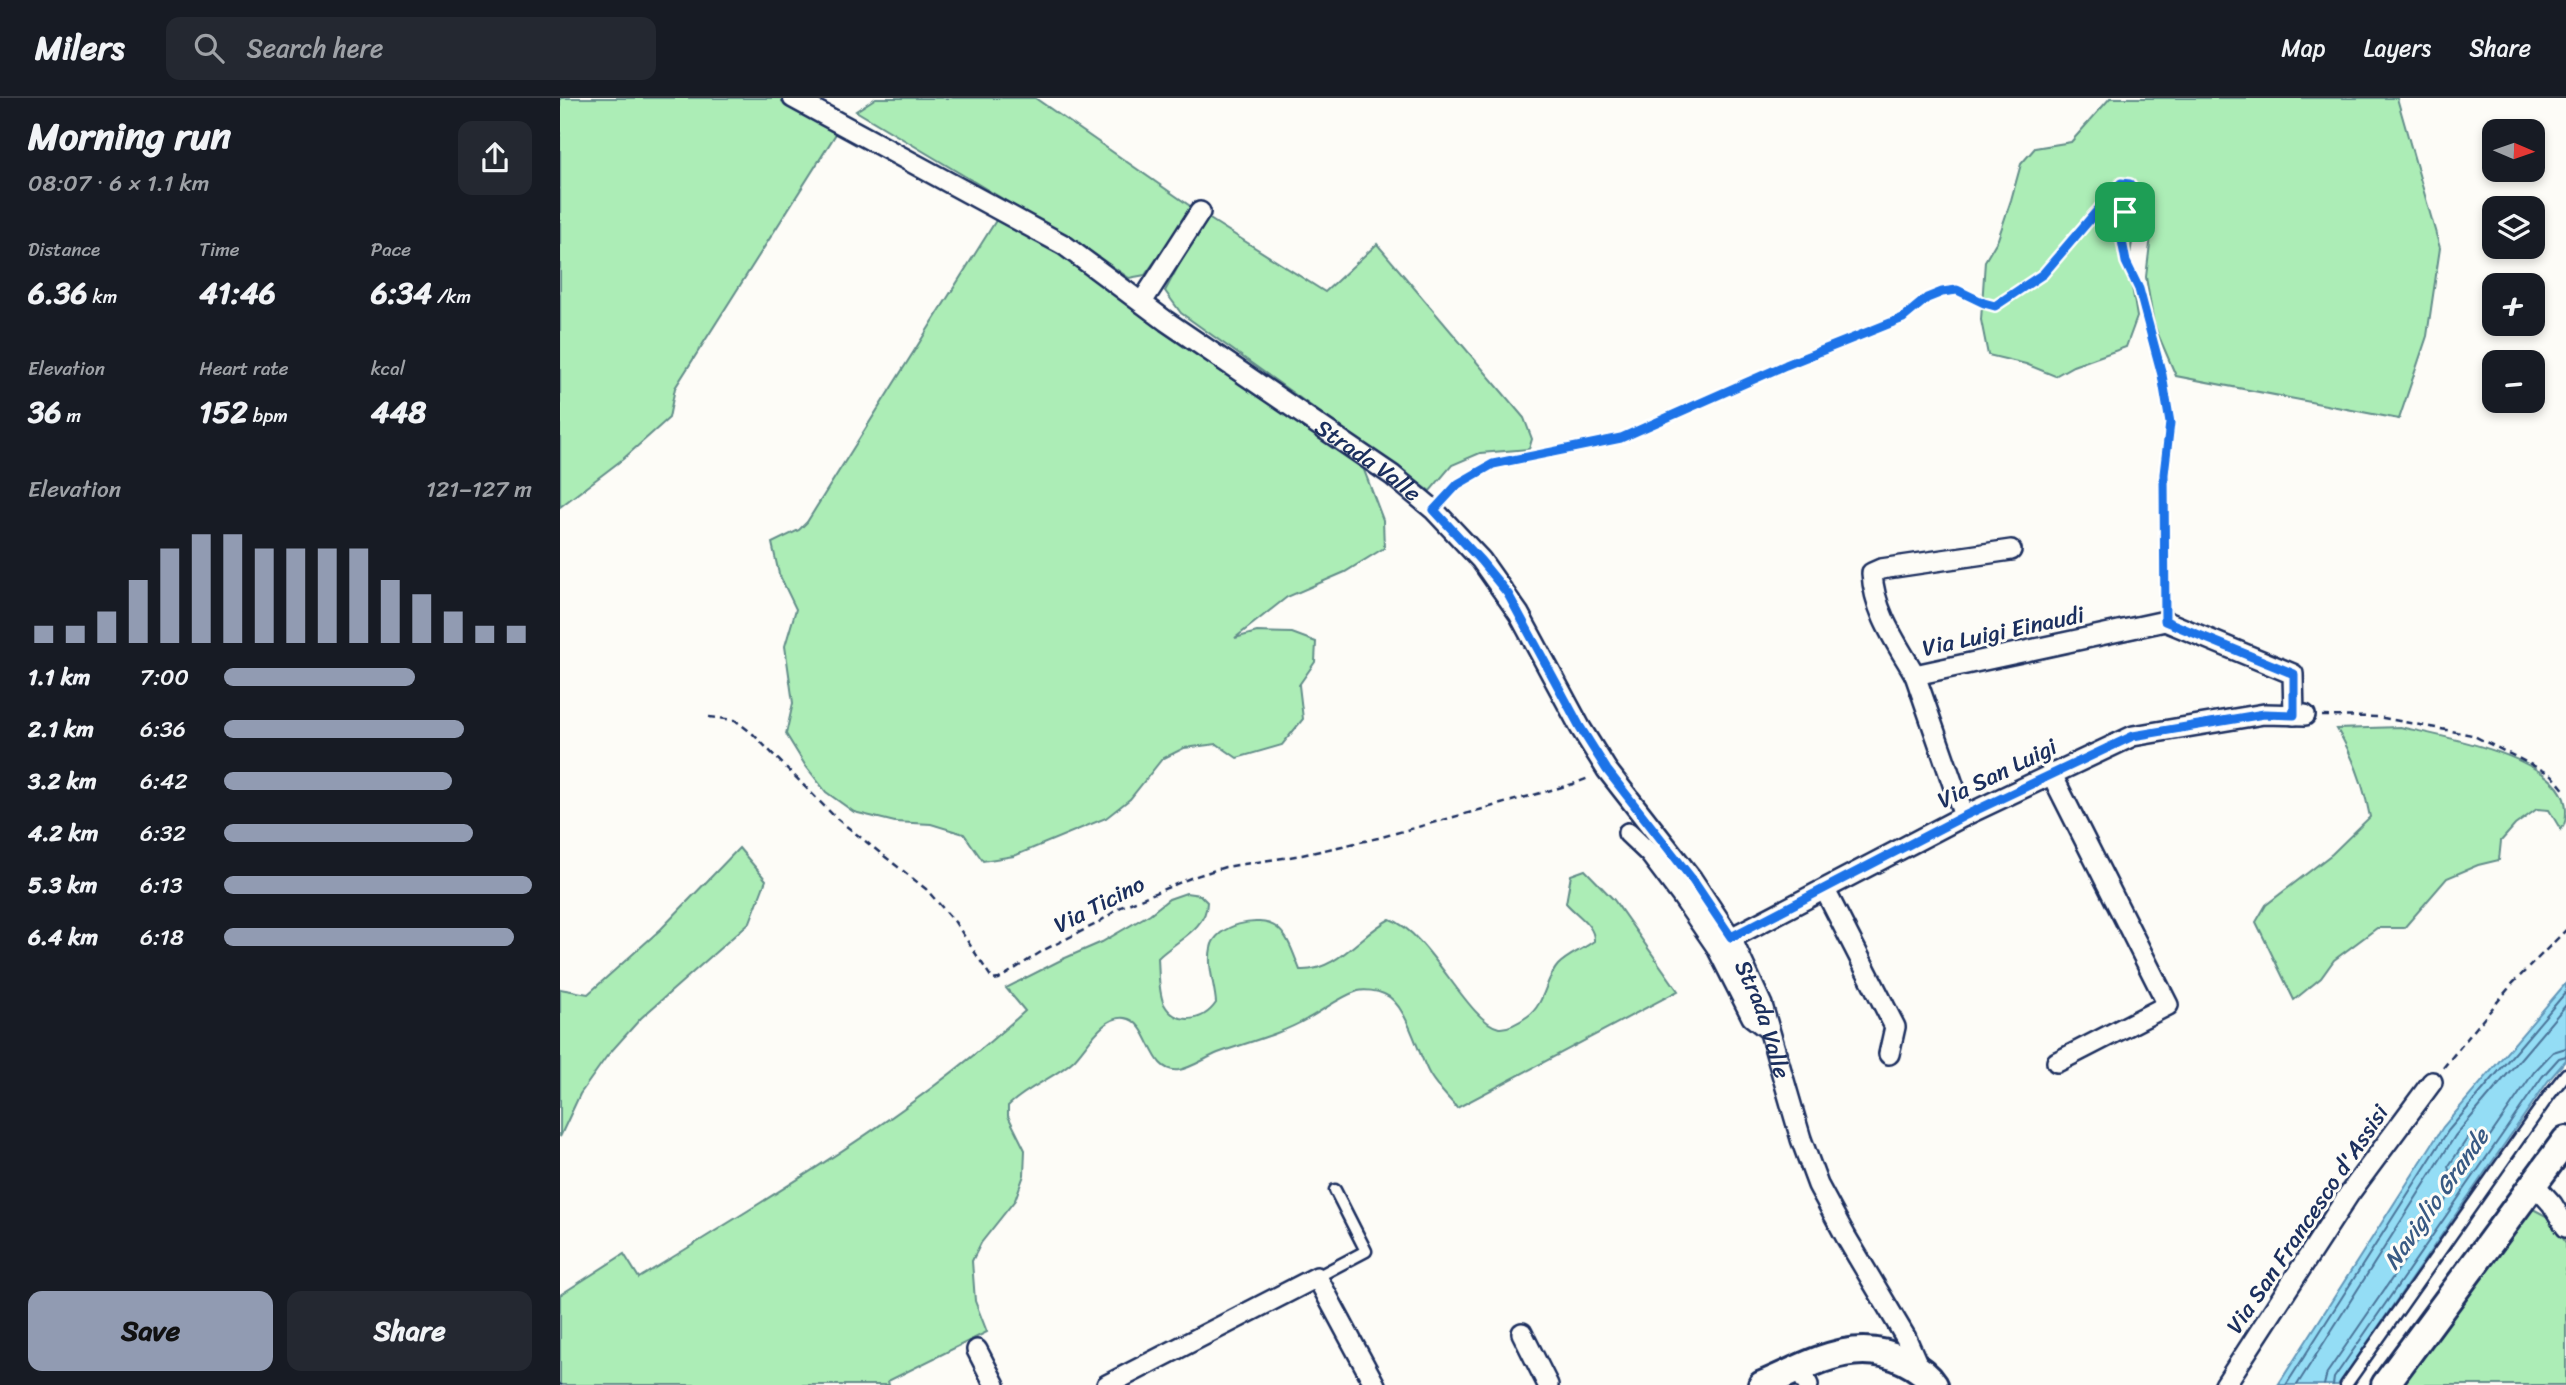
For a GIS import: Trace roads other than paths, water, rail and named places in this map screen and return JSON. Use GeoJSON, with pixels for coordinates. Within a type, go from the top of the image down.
{"type":"FeatureCollection","features":[{"type":"Feature","properties":{"kind":"street","name":"Strada Valle"},"geometry":{"type":"LineString","coordinates":[[793,98],[1064,244],[1209,351],[1392,475],[1434,510],[1481,561],[1508,594],[1580,727],[1607,770],[1692,879],[1731,937],[1751,977],[1770,1031],[1801,1139],[1818,1185],[1927,1377]]}},
{"type":"Feature","properties":{"kind":"street"},"geometry":{"type":"LineString","coordinates":[[1142,302],[1200,212]]}},
{"type":"Feature","properties":{"kind":"street"},"geometry":{"type":"LineString","coordinates":[[1915,675],[1881,615],[1873,594],[1872,573],[1881,569],[2011,550]]}},
{"type":"Feature","properties":{"kind":"street","name":"Via Luigi Einaudi"},"geometry":{"type":"LineString","coordinates":[[1964,816],[1915,675],[2165,621],[2294,674],[2299,715]]}},
{"type":"Feature","properties":{"kind":"street","name":"Via San Luigi"},"geometry":{"type":"LineString","coordinates":[[1731,937],[1964,816],[2133,736],[2264,714],[2299,715]]}},
{"type":"Feature","properties":{"kind":"street"},"geometry":{"type":"LineString","coordinates":[[2051,773],[2168,1005],[2057,1062]]}},
{"type":"Feature","properties":{"kind":"street"},"geometry":{"type":"LineString","coordinates":[[1628,833],[1650,854],[1681,895],[1716,946],[1752,1017],[1770,1031]]}},
{"type":"Feature","properties":{"kind":"street"},"geometry":{"type":"LineString","coordinates":[[1825,890],[1895,1027],[1889,1054]]}},
{"type":"Feature","properties":{"kind":"street","name":"Via San Francesco d'Assisi"},"geometry":{"type":"LineString","coordinates":[[2225,1385],[2348,1194],[2432,1082]]}},
{"type":"Feature","properties":{"kind":"street"},"geometry":{"type":"LineString","coordinates":[[2385,1385],[2566,1140]]}},
{"type":"Feature","properties":{"kind":"street"},"geometry":{"type":"LineString","coordinates":[[2534,1184],[2552,1204],[2566,1227]]}},
{"type":"Feature","properties":{"kind":"street"},"geometry":{"type":"LineString","coordinates":[[1107,1385],[1317,1277],[1375,1385]]}},
{"type":"Feature","properties":{"kind":"street"},"geometry":{"type":"LineString","coordinates":[[1522,1333],[1548,1385]]}},
{"type":"Feature","properties":{"kind":"street"},"geometry":{"type":"LineString","coordinates":[[977,1350],[995,1385]]}},
{"type":"Feature","properties":{"kind":"street"},"geometry":{"type":"LineString","coordinates":[[1762,1385],[1803,1377],[1838,1353],[1861,1350],[1886,1353],[1927,1377]]}},
{"type":"Feature","properties":{"kind":"lane"},"geometry":{"type":"LineString","coordinates":[[2346,1385],[2566,1073]]}},
{"type":"Feature","properties":{"kind":"lane"},"geometry":{"type":"LineString","coordinates":[[1317,1277],[1366,1251],[1335,1190]]}},
{"type":"Feature","properties":{"kind":"water","name":"Naviglio Grande"},"geometry":{"type":"Polygon","coordinates":[[[2566,983],[2566,1060],[2548,1081],[2338,1385],[2278,1385],[2443,1127],[2566,983]]]}}]}
